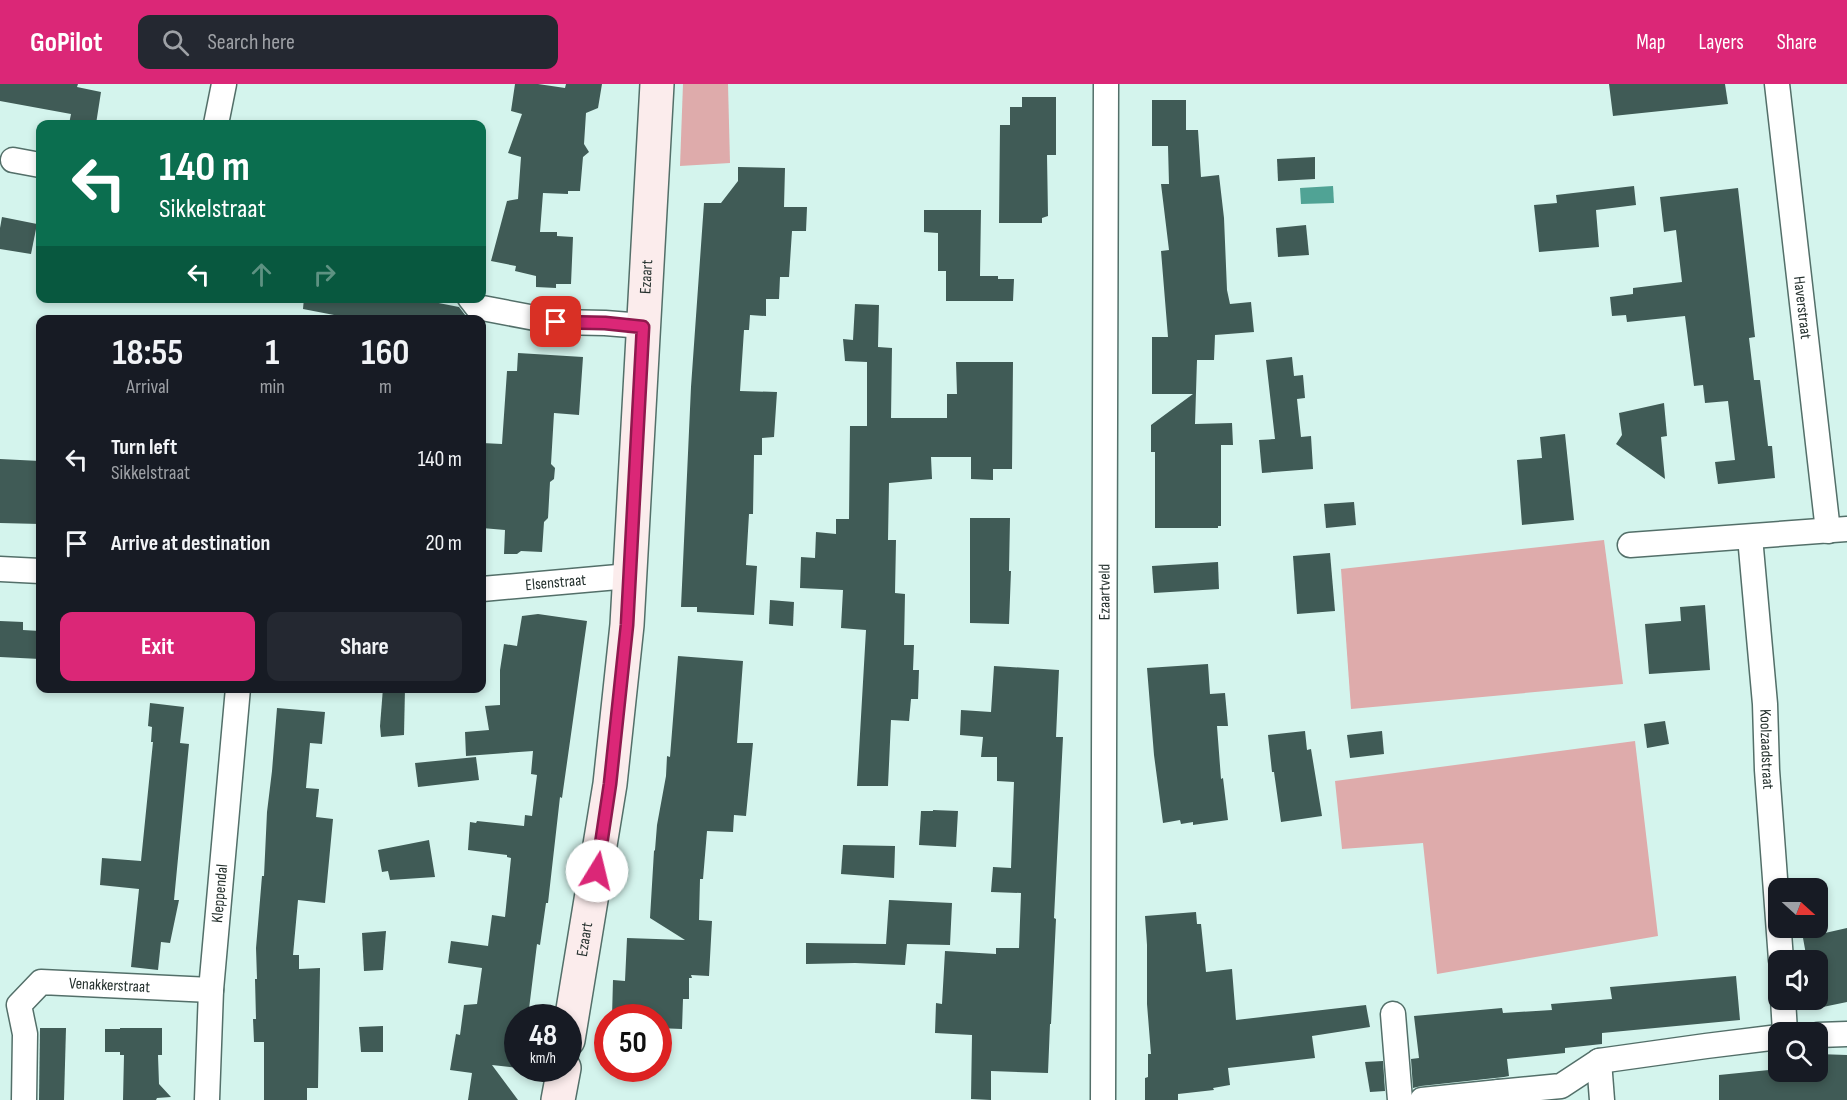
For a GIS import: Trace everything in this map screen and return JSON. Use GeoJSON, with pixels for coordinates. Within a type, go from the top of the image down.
{"type":"FeatureCollection","features":[{"type":"Feature","properties":{"kind":"main road","name":"Ezaart"},"geometry":{"type":"LineString","coordinates":[[574,1004],[610,784],[627,625],[657,84]]}},
{"type":"Feature","properties":{"kind":"main road"},"geometry":{"type":"LineString","coordinates":[[558,1100],[561,1082]]}},
{"type":"Feature","properties":{"kind":"street"},"geometry":{"type":"LineString","coordinates":[[217,120],[224,84]]}},
{"type":"Feature","properties":{"kind":"street","name":"Ezaartveld"},"geometry":{"type":"LineString","coordinates":[[1103,1100],[1106,84]]}},
{"type":"Feature","properties":{"kind":"street","name":"Haverstraat"},"geometry":{"type":"LineString","coordinates":[[1630,545],[1837,530],[1777,84]]}},
{"type":"Feature","properties":{"kind":"street"},"geometry":{"type":"LineString","coordinates":[[13,160],[36,164]]}},
{"type":"Feature","properties":{"kind":"street"},"geometry":{"type":"LineString","coordinates":[[474,303],[477,307],[556,322],[605,323],[643,327]]}},
{"type":"Feature","properties":{"kind":"street","name":"Koolzaadstraat"},"geometry":{"type":"LineString","coordinates":[[1750,537],[1765,704],[1767,770],[1780,950]]}},
{"type":"Feature","properties":{"kind":"street"},"geometry":{"type":"LineString","coordinates":[[0,569],[36,571]]}},
{"type":"Feature","properties":{"kind":"street","name":"Elsenstraat"},"geometry":{"type":"LineString","coordinates":[[486,589],[629,576]]}},
{"type":"Feature","properties":{"kind":"street","name":"Kleppendal"},"geometry":{"type":"LineString","coordinates":[[207,1100],[211,990],[238,693]]}},
{"type":"Feature","properties":{"kind":"street","name":"Venakkerstraat"},"geometry":{"type":"LineString","coordinates":[[24,1100],[25,1034],[10,1004],[41,982],[211,990]]}},
{"type":"Feature","properties":{"kind":"street"},"geometry":{"type":"LineString","coordinates":[[1394,1014],[1400,1100]]}},
{"type":"Feature","properties":{"kind":"street"},"geometry":{"type":"LineString","coordinates":[[1828,1035],[1847,1034]]}},
{"type":"Feature","properties":{"kind":"street"},"geometry":{"type":"LineString","coordinates":[[1422,1100],[1499,1096],[1561,1086],[1599,1061],[1768,1038]]}},
{"type":"Feature","properties":{"kind":"street"},"geometry":{"type":"LineString","coordinates":[[1599,1061],[1602,1100]]}},
{"type":"Feature","properties":{"kind":"shaded area"},"geometry":{"type":"Polygon","coordinates":[[[683,84],[728,84],[730,163],[680,166],[683,84]]]}},
{"type":"Feature","properties":{"kind":"shaded area"},"geometry":{"type":"Polygon","coordinates":[[[1333,186],[1334,203],[1301,204],[1300,188],[1333,186]]]}},
{"type":"Feature","properties":{"kind":"shaded area"},"geometry":{"type":"Polygon","coordinates":[[[1604,540],[1623,684],[1351,709],[1341,569],[1604,540]]]}},
{"type":"Feature","properties":{"kind":"shaded area"},"geometry":{"type":"Polygon","coordinates":[[[1635,741],[1658,936],[1437,974],[1423,843],[1342,849],[1335,781],[1635,741]]]}},
{"type":"Feature","properties":{"kind":"building"},"geometry":{"type":"Polygon","coordinates":[[[0,84],[78,84],[77,87],[101,92],[97,120],[70,120],[71,114],[0,101],[0,84]]]}},
{"type":"Feature","properties":{"kind":"building"},"geometry":{"type":"Polygon","coordinates":[[[515,84],[538,84],[565,88],[566,84],[602,84],[598,108],[586,113],[584,144],[589,152],[583,157],[580,191],[568,191],[568,194],[543,193],[540,232],[557,232],[557,236],[573,237],[571,284],[556,284],[556,288],[536,287],[536,276],[515,271],[516,266],[491,261],[507,201],[518,199],[521,157],[508,153],[522,114],[511,111],[515,84]]]}},
{"type":"Feature","properties":{"kind":"building"},"geometry":{"type":"Polygon","coordinates":[[[1609,84],[1725,84],[1728,104],[1613,116],[1609,84]]]}},
{"type":"Feature","properties":{"kind":"building"},"geometry":{"type":"Polygon","coordinates":[[[1022,97],[1056,97],[1056,155],[1047,155],[1048,216],[1042,218],[1042,223],[999,223],[1000,125],[1010,125],[1010,107],[1022,107],[1022,97]]]}},
{"type":"Feature","properties":{"kind":"building"},"geometry":{"type":"Polygon","coordinates":[[[1152,100],[1186,100],[1186,130],[1198,130],[1201,177],[1219,175],[1230,304],[1251,302],[1254,332],[1215,335],[1214,360],[1197,360],[1195,424],[1232,423],[1233,445],[1221,445],[1221,526],[1218,528],[1155,528],[1155,452],[1151,452],[1151,425],[1193,394],[1152,394],[1152,337],[1168,337],[1161,251],[1169,250],[1161,184],[1169,184],[1168,146],[1152,146],[1152,100]]]}},
{"type":"Feature","properties":{"kind":"building"},"geometry":{"type":"Polygon","coordinates":[[[1315,157],[1315,179],[1278,181],[1277,159],[1315,157]]]}},
{"type":"Feature","properties":{"kind":"building"},"geometry":{"type":"Polygon","coordinates":[[[738,167],[785,168],[784,207],[807,207],[806,231],[792,231],[789,277],[780,277],[779,299],[766,299],[766,316],[750,315],[749,330],[744,330],[740,391],[777,392],[774,437],[762,438],[762,455],[754,455],[753,514],[749,514],[746,565],[757,566],[754,615],[697,612],[697,607],[681,607],[691,387],[704,203],[721,203],[738,181],[738,167]]]}},
{"type":"Feature","properties":{"kind":"building"},"geometry":{"type":"Polygon","coordinates":[[[1634,186],[1636,205],[1596,210],[1599,247],[1539,252],[1534,205],[1557,203],[1556,195],[1634,186]]]}},
{"type":"Feature","properties":{"kind":"building"},"geometry":{"type":"Polygon","coordinates":[[[1738,188],[1755,337],[1749,338],[1754,380],[1760,380],[1768,446],[1772,446],[1775,478],[1718,484],[1715,462],[1735,460],[1728,401],[1705,403],[1703,385],[1694,386],[1685,316],[1627,322],[1626,315],[1612,316],[1610,297],[1633,294],[1633,288],[1682,282],[1676,230],[1664,232],[1660,197],[1738,188]]]}},
{"type":"Feature","properties":{"kind":"building"},"geometry":{"type":"Polygon","coordinates":[[[924,210],[981,210],[980,276],[1014,279],[1013,301],[946,301],[946,271],[938,271],[938,233],[924,232],[924,210]]]}},
{"type":"Feature","properties":{"kind":"building"},"geometry":{"type":"Polygon","coordinates":[[[2,217],[36,224],[31,254],[0,249],[2,217]]]}},
{"type":"Feature","properties":{"kind":"building"},"geometry":{"type":"Polygon","coordinates":[[[1306,225],[1309,255],[1278,257],[1276,228],[1306,225]]]}},
{"type":"Feature","properties":{"kind":"building"},"geometry":{"type":"Polygon","coordinates":[[[304,303],[439,303],[459,307],[465,315],[334,315],[303,309],[304,303]]]}},
{"type":"Feature","properties":{"kind":"building"},"geometry":{"type":"Polygon","coordinates":[[[855,304],[879,305],[878,347],[892,348],[891,418],[947,418],[947,394],[957,394],[956,362],[1013,362],[1012,469],[993,469],[993,480],[971,479],[971,457],[931,457],[932,479],[889,483],[888,540],[896,540],[895,593],[905,594],[904,645],[914,645],[913,670],[919,670],[918,699],[911,699],[909,721],[891,720],[888,786],[857,786],[866,630],[841,628],[843,590],[800,588],[801,557],[815,558],[816,532],[836,534],[836,519],[849,519],[850,426],[867,426],[867,362],[845,361],[843,339],[853,340],[855,304]]]}},
{"type":"Feature","properties":{"kind":"building"},"geometry":{"type":"Polygon","coordinates":[[[518,353],[583,357],[579,415],[554,413],[551,464],[555,468],[554,479],[550,482],[548,518],[544,522],[542,552],[521,551],[517,554],[504,554],[505,530],[486,528],[486,443],[502,444],[507,371],[517,371],[518,353]]]}},
{"type":"Feature","properties":{"kind":"building"},"geometry":{"type":"Polygon","coordinates":[[[1292,357],[1294,376],[1303,375],[1305,398],[1297,399],[1301,437],[1311,436],[1313,469],[1262,473],[1259,440],[1275,439],[1266,360],[1292,357]]]}},
{"type":"Feature","properties":{"kind":"building"},"geometry":{"type":"Polygon","coordinates":[[[1664,403],[1667,436],[1661,437],[1665,479],[1616,444],[1622,435],[1619,413],[1664,403]]]}},
{"type":"Feature","properties":{"kind":"building"},"geometry":{"type":"Polygon","coordinates":[[[1565,434],[1574,520],[1522,525],[1517,460],[1542,458],[1540,437],[1565,434]]]}},
{"type":"Feature","properties":{"kind":"building"},"geometry":{"type":"Polygon","coordinates":[[[0,459],[36,461],[36,524],[0,523],[0,459]]]}},
{"type":"Feature","properties":{"kind":"building"},"geometry":{"type":"Polygon","coordinates":[[[1354,502],[1356,525],[1326,528],[1324,504],[1354,502]]]}},
{"type":"Feature","properties":{"kind":"building"},"geometry":{"type":"Polygon","coordinates":[[[970,518],[1010,518],[1009,624],[970,623],[970,518]]]}},
{"type":"Feature","properties":{"kind":"building"},"geometry":{"type":"Polygon","coordinates":[[[1330,553],[1335,611],[1297,614],[1293,556],[1330,553]]]}},
{"type":"Feature","properties":{"kind":"building"},"geometry":{"type":"Polygon","coordinates":[[[1218,562],[1219,589],[1154,593],[1152,566],[1218,562]]]}},
{"type":"Feature","properties":{"kind":"building"},"geometry":{"type":"Polygon","coordinates":[[[770,600],[794,602],[793,626],[769,624],[770,600]]]}},
{"type":"Feature","properties":{"kind":"building"},"geometry":{"type":"Polygon","coordinates":[[[1705,605],[1710,670],[1649,674],[1645,624],[1681,621],[1680,607],[1705,605]]]}},
{"type":"Feature","properties":{"kind":"building"},"geometry":{"type":"Polygon","coordinates":[[[538,614],[587,621],[562,798],[560,797],[548,903],[546,903],[540,945],[537,944],[530,1004],[504,1004],[504,1066],[492,1065],[518,1100],[468,1100],[472,1073],[450,1070],[456,1034],[460,1035],[464,1005],[477,1004],[482,968],[448,963],[451,941],[488,946],[492,915],[505,917],[511,858],[507,855],[468,850],[470,822],[524,826],[525,815],[532,816],[537,775],[531,774],[533,751],[466,756],[465,732],[489,730],[485,706],[500,705],[500,670],[504,644],[517,646],[522,616],[538,614]]]}},
{"type":"Feature","properties":{"kind":"building"},"geometry":{"type":"Polygon","coordinates":[[[0,621],[23,622],[23,630],[36,631],[36,659],[0,657],[0,621]]]}},
{"type":"Feature","properties":{"kind":"building"},"geometry":{"type":"Polygon","coordinates":[[[678,656],[743,661],[737,743],[753,743],[746,816],[734,815],[733,832],[707,831],[703,879],[700,879],[699,920],[712,921],[709,976],[691,975],[692,978],[689,978],[689,999],[683,999],[682,1029],[672,1029],[672,1004],[612,1004],[613,980],[625,981],[627,938],[685,940],[650,918],[657,825],[666,776],[667,756],[670,757],[678,656]]]}},
{"type":"Feature","properties":{"kind":"building"},"geometry":{"type":"Polygon","coordinates":[[[1208,664],[1210,694],[1225,693],[1228,726],[1217,726],[1221,779],[1223,778],[1228,820],[1193,825],[1193,822],[1181,824],[1180,820],[1163,823],[1154,755],[1147,668],[1208,664]]]}},
{"type":"Feature","properties":{"kind":"building"},"geometry":{"type":"Polygon","coordinates":[[[994,666],[1059,670],[1056,737],[1063,737],[1048,1073],[991,1071],[991,1100],[971,1099],[972,1035],[935,1033],[936,1003],[942,1004],[945,951],[996,954],[996,948],[1019,948],[1021,893],[991,892],[993,867],[1011,868],[1014,782],[997,781],[997,757],[981,757],[983,737],[960,735],[961,710],[991,712],[994,666]]]}},
{"type":"Feature","properties":{"kind":"building"},"geometry":{"type":"Polygon","coordinates":[[[383,693],[405,693],[404,735],[381,737],[383,693]]]}},
{"type":"Feature","properties":{"kind":"building"},"geometry":{"type":"Polygon","coordinates":[[[150,703],[184,707],[180,743],[189,744],[174,900],[179,900],[170,943],[161,942],[158,970],[131,967],[139,889],[100,885],[102,858],[141,861],[153,742],[151,742],[152,727],[148,726],[150,703]]]}},
{"type":"Feature","properties":{"kind":"building"},"geometry":{"type":"Polygon","coordinates":[[[277,708],[325,712],[322,744],[310,743],[306,788],[319,789],[316,817],[333,819],[325,903],[298,900],[293,955],[299,955],[299,969],[320,968],[318,1088],[307,1088],[307,1100],[264,1100],[264,1042],[254,1042],[256,948],[277,708]]]}},
{"type":"Feature","properties":{"kind":"building"},"geometry":{"type":"Polygon","coordinates":[[[1665,721],[1669,744],[1647,748],[1644,724],[1665,721]]]}},
{"type":"Feature","properties":{"kind":"building"},"geometry":{"type":"Polygon","coordinates":[[[1305,731],[1307,750],[1311,749],[1322,816],[1281,822],[1268,735],[1305,731]]]}},
{"type":"Feature","properties":{"kind":"building"},"geometry":{"type":"Polygon","coordinates":[[[1382,731],[1384,754],[1350,758],[1347,735],[1382,731]]]}},
{"type":"Feature","properties":{"kind":"building"},"geometry":{"type":"Polygon","coordinates":[[[476,757],[479,780],[418,787],[415,763],[476,757]]]}},
{"type":"Feature","properties":{"kind":"building"},"geometry":{"type":"Polygon","coordinates":[[[921,811],[958,811],[956,847],[919,845],[921,811]]]}},
{"type":"Feature","properties":{"kind":"building"},"geometry":{"type":"Polygon","coordinates":[[[429,840],[435,877],[390,880],[388,871],[382,872],[378,850],[429,840]]]}},
{"type":"Feature","properties":{"kind":"building"},"geometry":{"type":"Polygon","coordinates":[[[843,845],[895,846],[894,878],[841,874],[843,845]]]}},
{"type":"Feature","properties":{"kind":"building"},"geometry":{"type":"Polygon","coordinates":[[[889,900],[952,903],[950,945],[907,944],[905,965],[806,964],[806,943],[886,944],[889,900]]]}},
{"type":"Feature","properties":{"kind":"building"},"geometry":{"type":"Polygon","coordinates":[[[1196,912],[1197,924],[1201,924],[1206,972],[1232,969],[1236,1020],[1366,1005],[1370,1027],[1312,1036],[1315,1058],[1228,1068],[1230,1085],[1213,1088],[1214,1090],[1178,1094],[1178,1100],[1145,1100],[1148,1054],[1151,1054],[1147,1004],[1145,916],[1196,912]]]}},
{"type":"Feature","properties":{"kind":"building"},"geometry":{"type":"Polygon","coordinates":[[[1847,928],[1847,1002],[1828,1006],[1828,950],[1805,950],[1803,938],[1828,938],[1828,932],[1847,928]]]}},
{"type":"Feature","properties":{"kind":"building"},"geometry":{"type":"Polygon","coordinates":[[[386,931],[383,970],[364,971],[362,933],[386,931]]]}},
{"type":"Feature","properties":{"kind":"building"},"geometry":{"type":"Polygon","coordinates":[[[1736,976],[1740,1020],[1602,1033],[1602,1044],[1565,1048],[1565,1053],[1507,1059],[1509,1076],[1413,1088],[1411,1059],[1419,1058],[1414,1016],[1502,1008],[1503,1013],[1552,1010],[1551,1004],[1612,999],[1610,987],[1736,976]]]}},
{"type":"Feature","properties":{"kind":"building"},"geometry":{"type":"Polygon","coordinates":[[[383,1026],[383,1052],[361,1052],[359,1027],[383,1026]]]}},
{"type":"Feature","properties":{"kind":"building"},"geometry":{"type":"Polygon","coordinates":[[[40,1028],[66,1028],[64,1100],[39,1100],[40,1028]]]}},
{"type":"Feature","properties":{"kind":"building"},"geometry":{"type":"Polygon","coordinates":[[[162,1028],[162,1055],[158,1055],[159,1084],[171,1097],[156,1100],[123,1100],[124,1055],[120,1055],[120,1052],[105,1052],[105,1029],[162,1028]]]}},
{"type":"Feature","properties":{"kind":"building"},"geometry":{"type":"Polygon","coordinates":[[[1828,1054],[1847,1055],[1847,1100],[1719,1100],[1719,1075],[1768,1070],[1768,1082],[1828,1082],[1828,1054]]]}},
{"type":"Feature","properties":{"kind":"building"},"geometry":{"type":"Polygon","coordinates":[[[1383,1061],[1385,1091],[1370,1092],[1365,1062],[1383,1061]]]}},
{"type":"Feature","properties":{"kind":"route"},"geometry":{"type":"LineString","coordinates":[[556,322],[605,323],[643,327],[627,625],[610,784],[597,871]]}}]}
